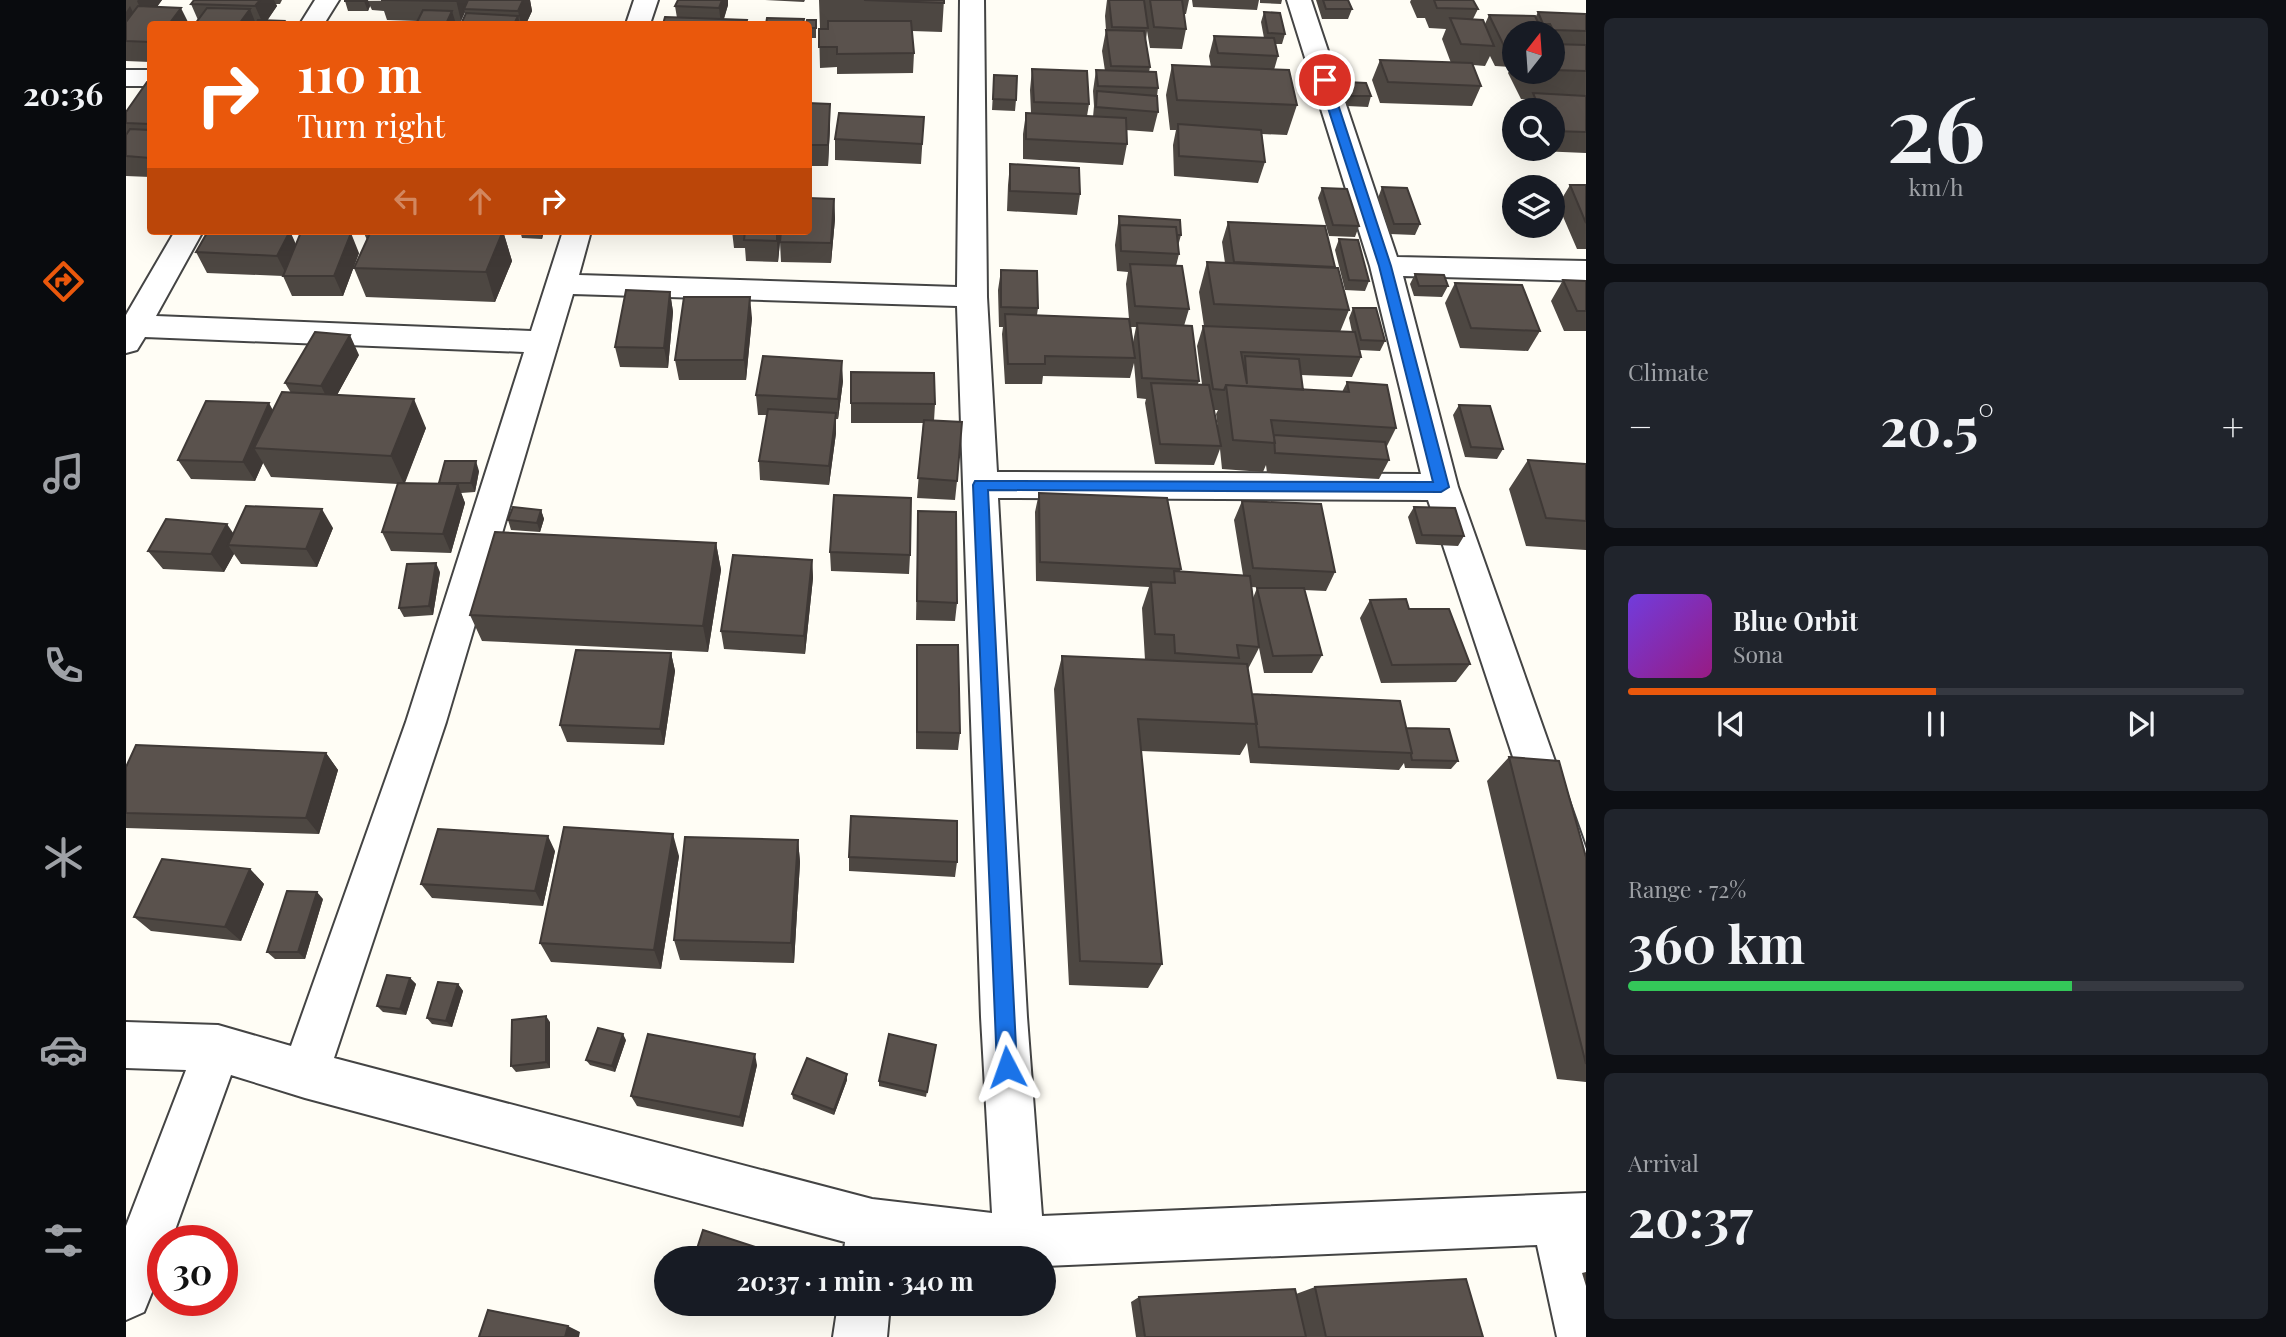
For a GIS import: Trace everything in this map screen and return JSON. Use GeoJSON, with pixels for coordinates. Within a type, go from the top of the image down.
{"type":"FeatureCollection","features":[{"type":"Feature","properties":{"kind":"street"},"geometry":{"type":"LineString","coordinates":[[314,21],[327,0]]}},
{"type":"Feature","properties":{"kind":"street"},"geometry":{"type":"LineString","coordinates":[[639,21],[646,0]]}},
{"type":"Feature","properties":{"kind":"street"},"geometry":{"type":"LineString","coordinates":[[972,0],[972,297],[1003,1017],[1019,1242]]}},
{"type":"Feature","properties":{"kind":"street"},"geometry":{"type":"LineString","coordinates":[[1299,0],[1385,266],[1441,487],[1586,911]]}},
{"type":"Feature","properties":{"kind":"street"},"geometry":{"type":"LineString","coordinates":[[126,78],[147,78]]}},
{"type":"Feature","properties":{"kind":"street"},"geometry":{"type":"LineString","coordinates":[[187,235],[131,334],[544,342]]}},
{"type":"Feature","properties":{"kind":"street"},"geometry":{"type":"LineString","coordinates":[[305,1074],[426,722],[576,235]]}},
{"type":"Feature","properties":{"kind":"street"},"geometry":{"type":"LineString","coordinates":[[1385,266],[1586,271]]}},
{"type":"Feature","properties":{"kind":"street"},"geometry":{"type":"LineString","coordinates":[[561,284],[972,297]]}},
{"type":"Feature","properties":{"kind":"street"},"geometry":{"type":"LineString","coordinates":[[980,485],[1441,487]]}},
{"type":"Feature","properties":{"kind":"street"},"geometry":{"type":"LineString","coordinates":[[126,1045],[218,1048],[870,1241],[1019,1242],[1572,1219],[1584,1337]]}},
{"type":"Feature","properties":{"kind":"street"},"geometry":{"type":"LineString","coordinates":[[126,1294],[218,1048]]}},
{"type":"Feature","properties":{"kind":"street"},"geometry":{"type":"LineString","coordinates":[[860,1337],[863,1316]]}},
{"type":"Feature","properties":{"kind":"building"},"geometry":{"type":"Polygon","coordinates":[[[194,0],[260,0],[255,6],[191,4],[194,0]]]}},
{"type":"Feature","properties":{"kind":"building"},"geometry":{"type":"Polygon","coordinates":[[[381,0],[456,0],[456,1],[381,0]]]}},
{"type":"Feature","properties":{"kind":"building"},"geometry":{"type":"Polygon","coordinates":[[[468,0],[523,0],[518,11],[464,9],[468,0]]]}},
{"type":"Feature","properties":{"kind":"building"},"geometry":{"type":"Polygon","coordinates":[[[678,0],[722,0],[719,8],[675,6],[678,0]]]}},
{"type":"Feature","properties":{"kind":"building"},"geometry":{"type":"Polygon","coordinates":[[[864,0],[944,0],[944,3],[864,0]]]}},
{"type":"Feature","properties":{"kind":"building"},"geometry":{"type":"Polygon","coordinates":[[[1109,0],[1144,0],[1148,28],[1112,27],[1109,0]]]}},
{"type":"Feature","properties":{"kind":"building"},"geometry":{"type":"Polygon","coordinates":[[[1150,0],[1182,0],[1186,29],[1154,27],[1150,0]]]}},
{"type":"Feature","properties":{"kind":"building"},"geometry":{"type":"Polygon","coordinates":[[[1323,0],[1348,0],[1352,9],[1326,9],[1323,0]]]}},
{"type":"Feature","properties":{"kind":"building"},"geometry":{"type":"Polygon","coordinates":[[[1434,0],[1473,0],[1478,9],[1437,8],[1434,0]]]}},
{"type":"Feature","properties":{"kind":"building"},"geometry":{"type":"Polygon","coordinates":[[[138,6],[181,8],[171,21],[147,21],[147,42],[126,41],[126,22],[138,6]]]}},
{"type":"Feature","properties":{"kind":"building"},"geometry":{"type":"Polygon","coordinates":[[[207,8],[250,9],[241,21],[197,21],[207,8]]]}},
{"type":"Feature","properties":{"kind":"building"},"geometry":{"type":"Polygon","coordinates":[[[423,10],[452,11],[447,21],[418,21],[423,10]]]}},
{"type":"Feature","properties":{"kind":"building"},"geometry":{"type":"Polygon","coordinates":[[[1264,12],[1280,13],[1285,34],[1268,33],[1264,12]]]}},
{"type":"Feature","properties":{"kind":"building"},"geometry":{"type":"Polygon","coordinates":[[[1538,12],[1586,14],[1586,31],[1565,30],[1565,21],[1542,21],[1538,12]]]}},
{"type":"Feature","properties":{"kind":"building"},"geometry":{"type":"Polygon","coordinates":[[[466,13],[518,16],[516,21],[462,21],[466,13]]]}},
{"type":"Feature","properties":{"kind":"building"},"geometry":{"type":"Polygon","coordinates":[[[1489,15],[1535,16],[1537,21],[1502,21],[1502,42],[1489,15]]]}},
{"type":"Feature","properties":{"kind":"building"},"geometry":{"type":"Polygon","coordinates":[[[665,17],[747,20],[747,21],[664,21],[665,17]]]}},
{"type":"Feature","properties":{"kind":"building"},"geometry":{"type":"Polygon","coordinates":[[[767,18],[804,19],[804,21],[766,21],[767,18]]]}},
{"type":"Feature","properties":{"kind":"building"},"geometry":{"type":"Polygon","coordinates":[[[1450,18],[1483,20],[1494,46],[1461,44],[1450,18]]]}},
{"type":"Feature","properties":{"kind":"building"},"geometry":{"type":"Polygon","coordinates":[[[816,20],[816,28],[812,28],[812,21],[807,21],[816,20]]]}},
{"type":"Feature","properties":{"kind":"building"},"geometry":{"type":"Polygon","coordinates":[[[828,21],[911,21],[914,53],[837,54],[837,47],[819,47],[819,29],[828,29],[828,21]]]}},
{"type":"Feature","properties":{"kind":"building"},"geometry":{"type":"Polygon","coordinates":[[[1106,30],[1144,31],[1150,67],[1111,66],[1106,30]]]}},
{"type":"Feature","properties":{"kind":"building"},"geometry":{"type":"Polygon","coordinates":[[[1214,36],[1274,38],[1278,56],[1218,53],[1214,36]]]}},
{"type":"Feature","properties":{"kind":"building"},"geometry":{"type":"Polygon","coordinates":[[[1565,44],[1586,45],[1586,71],[1565,70],[1565,44]]]}},
{"type":"Feature","properties":{"kind":"building"},"geometry":{"type":"Polygon","coordinates":[[[1380,60],[1472,63],[1481,86],[1388,82],[1380,60]]]}},
{"type":"Feature","properties":{"kind":"building"},"geometry":{"type":"Polygon","coordinates":[[[1172,65],[1289,70],[1297,105],[1177,100],[1172,65]]]}},
{"type":"Feature","properties":{"kind":"building"},"geometry":{"type":"Polygon","coordinates":[[[1032,69],[1087,71],[1089,104],[1034,102],[1032,69]]]}},
{"type":"Feature","properties":{"kind":"building"},"geometry":{"type":"Polygon","coordinates":[[[1096,70],[1156,72],[1158,88],[1098,86],[1096,70]]]}},
{"type":"Feature","properties":{"kind":"building"},"geometry":{"type":"Polygon","coordinates":[[[994,75],[1017,76],[1016,100],[993,99],[994,75]]]}},
{"type":"Feature","properties":{"kind":"building"},"geometry":{"type":"Polygon","coordinates":[[[147,82],[147,124],[126,123],[126,112],[147,82]]]}},
{"type":"Feature","properties":{"kind":"building"},"geometry":{"type":"Polygon","coordinates":[[[1346,82],[1366,83],[1371,96],[1351,96],[1346,82]]]}},
{"type":"Feature","properties":{"kind":"building"},"geometry":{"type":"Polygon","coordinates":[[[1097,91],[1157,96],[1158,112],[1096,107],[1097,91]]]}},
{"type":"Feature","properties":{"kind":"building"},"geometry":{"type":"Polygon","coordinates":[[[1533,93],[1586,96],[1586,132],[1565,131],[1565,98],[1535,98],[1533,93]]]}},
{"type":"Feature","properties":{"kind":"building"},"geometry":{"type":"Polygon","coordinates":[[[812,103],[830,104],[828,145],[812,145],[812,103]]]}},
{"type":"Feature","properties":{"kind":"building"},"geometry":{"type":"Polygon","coordinates":[[[839,113],[924,117],[922,144],[835,139],[839,113]]]}},
{"type":"Feature","properties":{"kind":"building"},"geometry":{"type":"Polygon","coordinates":[[[1026,113],[1126,118],[1127,144],[1026,139],[1026,113]]]}},
{"type":"Feature","properties":{"kind":"building"},"geometry":{"type":"Polygon","coordinates":[[[1178,124],[1261,130],[1265,162],[1179,156],[1178,124]]]}},
{"type":"Feature","properties":{"kind":"building"},"geometry":{"type":"Polygon","coordinates":[[[130,129],[147,130],[147,158],[126,156],[126,135],[130,129]]]}},
{"type":"Feature","properties":{"kind":"building"},"geometry":{"type":"Polygon","coordinates":[[[1010,164],[1079,168],[1080,194],[1010,191],[1010,164]]]}},
{"type":"Feature","properties":{"kind":"building"},"geometry":{"type":"Polygon","coordinates":[[[1570,185],[1586,185],[1586,223],[1570,185]]]}},
{"type":"Feature","properties":{"kind":"building"},"geometry":{"type":"Polygon","coordinates":[[[1382,187],[1407,188],[1420,224],[1394,224],[1382,187]]]}},
{"type":"Feature","properties":{"kind":"building"},"geometry":{"type":"Polygon","coordinates":[[[1322,188],[1347,189],[1359,226],[1333,225],[1322,188]]]}},
{"type":"Feature","properties":{"kind":"building"},"geometry":{"type":"Polygon","coordinates":[[[812,198],[834,199],[831,243],[780,242],[781,235],[812,235],[812,198]]]}},
{"type":"Feature","properties":{"kind":"building"},"geometry":{"type":"Polygon","coordinates":[[[1119,216],[1180,220],[1181,235],[1177,235],[1176,227],[1120,225],[1120,232],[1119,216]]]}},
{"type":"Feature","properties":{"kind":"building"},"geometry":{"type":"Polygon","coordinates":[[[1228,222],[1325,226],[1335,267],[1234,262],[1228,222]]]}},
{"type":"Feature","properties":{"kind":"building"},"geometry":{"type":"Polygon","coordinates":[[[1120,225],[1176,227],[1179,254],[1121,251],[1120,225]]]}},
{"type":"Feature","properties":{"kind":"building"},"geometry":{"type":"Polygon","coordinates":[[[206,235],[288,235],[277,256],[196,252],[206,235]]]}},
{"type":"Feature","properties":{"kind":"building"},"geometry":{"type":"Polygon","coordinates":[[[300,235],[350,235],[334,276],[283,276],[300,235]]]}},
{"type":"Feature","properties":{"kind":"building"},"geometry":{"type":"Polygon","coordinates":[[[369,235],[501,235],[486,272],[354,268],[369,235]]]}},
{"type":"Feature","properties":{"kind":"building"},"geometry":{"type":"Polygon","coordinates":[[[745,235],[777,235],[777,241],[744,240],[745,235]]]}},
{"type":"Feature","properties":{"kind":"building"},"geometry":{"type":"Polygon","coordinates":[[[1339,239],[1358,240],[1369,281],[1349,280],[1339,239]]]}},
{"type":"Feature","properties":{"kind":"building"},"geometry":{"type":"Polygon","coordinates":[[[1207,262],[1338,268],[1349,310],[1214,304],[1207,262]]]}},
{"type":"Feature","properties":{"kind":"building"},"geometry":{"type":"Polygon","coordinates":[[[1130,264],[1182,266],[1189,309],[1135,306],[1130,264]]]}},
{"type":"Feature","properties":{"kind":"building"},"geometry":{"type":"Polygon","coordinates":[[[1001,270],[1037,271],[1038,308],[1001,307],[1001,270]]]}},
{"type":"Feature","properties":{"kind":"building"},"geometry":{"type":"Polygon","coordinates":[[[1415,274],[1444,275],[1448,286],[1419,286],[1415,274]]]}},
{"type":"Feature","properties":{"kind":"building"},"geometry":{"type":"Polygon","coordinates":[[[1563,280],[1586,281],[1586,311],[1577,311],[1563,280]]]}},
{"type":"Feature","properties":{"kind":"building"},"geometry":{"type":"Polygon","coordinates":[[[1455,283],[1522,285],[1540,331],[1471,328],[1455,283]]]}},
{"type":"Feature","properties":{"kind":"building"},"geometry":{"type":"Polygon","coordinates":[[[626,290],[670,292],[664,348],[615,347],[626,290]]]}},
{"type":"Feature","properties":{"kind":"building"},"geometry":{"type":"Polygon","coordinates":[[[684,297],[750,297],[744,360],[675,360],[684,297]]]}},
{"type":"Feature","properties":{"kind":"building"},"geometry":{"type":"Polygon","coordinates":[[[1353,308],[1376,308],[1385,341],[1361,340],[1353,308]]]}},
{"type":"Feature","properties":{"kind":"building"},"geometry":{"type":"Polygon","coordinates":[[[1005,314],[1129,319],[1135,358],[1045,356],[1045,364],[1008,364],[1005,314]]]}},
{"type":"Feature","properties":{"kind":"building"},"geometry":{"type":"Polygon","coordinates":[[[1137,323],[1192,326],[1199,381],[1142,378],[1137,323]]]}},
{"type":"Feature","properties":{"kind":"building"},"geometry":{"type":"Polygon","coordinates":[[[1203,326],[1355,332],[1361,357],[1241,352],[1247,384],[1245,356],[1299,359],[1303,390],[1226,385],[1224,390],[1213,389],[1203,326]]]}},
{"type":"Feature","properties":{"kind":"building"},"geometry":{"type":"Polygon","coordinates":[[[315,332],[350,335],[321,386],[285,383],[315,332]]]}},
{"type":"Feature","properties":{"kind":"building"},"geometry":{"type":"Polygon","coordinates":[[[763,356],[842,361],[838,399],[756,395],[763,356]]]}},
{"type":"Feature","properties":{"kind":"building"},"geometry":{"type":"Polygon","coordinates":[[[851,372],[934,373],[935,404],[851,403],[851,372]]]}},
{"type":"Feature","properties":{"kind":"building"},"geometry":{"type":"Polygon","coordinates":[[[1347,382],[1387,385],[1396,428],[1271,420],[1275,443],[1233,440],[1226,385],[1349,392],[1347,382]]]}},
{"type":"Feature","properties":{"kind":"building"},"geometry":{"type":"Polygon","coordinates":[[[1151,383],[1209,385],[1221,446],[1160,444],[1151,383]]]}},
{"type":"Feature","properties":{"kind":"building"},"geometry":{"type":"Polygon","coordinates":[[[282,392],[414,399],[391,456],[254,448],[282,392]]]}},
{"type":"Feature","properties":{"kind":"building"},"geometry":{"type":"Polygon","coordinates":[[[206,401],[269,403],[243,462],[178,460],[206,401]]]}},
{"type":"Feature","properties":{"kind":"building"},"geometry":{"type":"Polygon","coordinates":[[[1459,405],[1490,406],[1503,449],[1471,447],[1459,405]]]}},
{"type":"Feature","properties":{"kind":"building"},"geometry":{"type":"Polygon","coordinates":[[[768,409],[836,413],[829,466],[759,461],[768,409]]]}},
{"type":"Feature","properties":{"kind":"building"},"geometry":{"type":"Polygon","coordinates":[[[924,420],[962,422],[957,481],[918,478],[924,420]]]}},
{"type":"Feature","properties":{"kind":"building"},"geometry":{"type":"Polygon","coordinates":[[[1274,435],[1385,442],[1389,460],[1275,453],[1274,435]]]}},
{"type":"Feature","properties":{"kind":"building"},"geometry":{"type":"Polygon","coordinates":[[[1528,460],[1586,464],[1586,521],[1546,518],[1528,460]]]}},
{"type":"Feature","properties":{"kind":"building"},"geometry":{"type":"Polygon","coordinates":[[[445,461],[476,461],[471,483],[439,483],[445,461]]]}},
{"type":"Feature","properties":{"kind":"building"},"geometry":{"type":"Polygon","coordinates":[[[398,483],[458,484],[443,534],[382,532],[398,483]]]}},
{"type":"Feature","properties":{"kind":"building"},"geometry":{"type":"Polygon","coordinates":[[[1039,493],[1167,498],[1181,569],[1040,562],[1039,493]]]}},
{"type":"Feature","properties":{"kind":"building"},"geometry":{"type":"Polygon","coordinates":[[[834,495],[911,498],[910,555],[830,552],[834,495]]]}},
{"type":"Feature","properties":{"kind":"building"},"geometry":{"type":"Polygon","coordinates":[[[1242,501],[1321,504],[1335,572],[1253,568],[1242,501]]]}},
{"type":"Feature","properties":{"kind":"building"},"geometry":{"type":"Polygon","coordinates":[[[246,506],[322,509],[306,549],[228,545],[246,506]]]}},
{"type":"Feature","properties":{"kind":"building"},"geometry":{"type":"Polygon","coordinates":[[[513,507],[541,510],[537,523],[508,520],[513,507]]]}},
{"type":"Feature","properties":{"kind":"building"},"geometry":{"type":"Polygon","coordinates":[[[1414,507],[1455,508],[1464,536],[1422,535],[1414,507]]]}},
{"type":"Feature","properties":{"kind":"building"},"geometry":{"type":"Polygon","coordinates":[[[918,511],[956,512],[957,603],[917,601],[918,511]]]}},
{"type":"Feature","properties":{"kind":"building"},"geometry":{"type":"Polygon","coordinates":[[[166,519],[227,524],[211,554],[148,551],[166,519]]]}},
{"type":"Feature","properties":{"kind":"building"},"geometry":{"type":"Polygon","coordinates":[[[495,532],[716,543],[703,626],[470,615],[495,532]]]}},
{"type":"Feature","properties":{"kind":"building"},"geometry":{"type":"Polygon","coordinates":[[[733,555],[812,560],[804,636],[721,631],[733,555]]]}},
{"type":"Feature","properties":{"kind":"building"},"geometry":{"type":"Polygon","coordinates":[[[436,563],[429,606],[399,608],[407,564],[436,563]]]}},
{"type":"Feature","properties":{"kind":"building"},"geometry":{"type":"Polygon","coordinates":[[[1174,571],[1250,576],[1259,647],[1237,645],[1239,658],[1175,653],[1174,635],[1155,634],[1151,582],[1175,583],[1174,571]]]}},
{"type":"Feature","properties":{"kind":"building"},"geometry":{"type":"Polygon","coordinates":[[[1257,588],[1304,588],[1322,655],[1273,656],[1257,588]]]}},
{"type":"Feature","properties":{"kind":"building"},"geometry":{"type":"Polygon","coordinates":[[[1406,599],[1409,609],[1449,609],[1470,664],[1392,665],[1370,600],[1406,599]]]}},
{"type":"Feature","properties":{"kind":"building"},"geometry":{"type":"Polygon","coordinates":[[[917,645],[958,645],[960,733],[917,732],[917,645]]]}},
{"type":"Feature","properties":{"kind":"building"},"geometry":{"type":"Polygon","coordinates":[[[576,650],[671,653],[660,729],[560,725],[576,650]]]}},
{"type":"Feature","properties":{"kind":"building"},"geometry":{"type":"Polygon","coordinates":[[[1062,656],[1247,664],[1257,724],[1138,719],[1162,964],[1080,961],[1062,656]]]}},
{"type":"Feature","properties":{"kind":"building"},"geometry":{"type":"Polygon","coordinates":[[[1252,694],[1400,701],[1412,753],[1259,747],[1252,694]]]}},
{"type":"Feature","properties":{"kind":"building"},"geometry":{"type":"Polygon","coordinates":[[[1406,728],[1449,729],[1458,761],[1412,760],[1406,728]]]}},
{"type":"Feature","properties":{"kind":"building"},"geometry":{"type":"Polygon","coordinates":[[[136,745],[326,753],[306,818],[126,813],[126,767],[136,745]]]}},
{"type":"Feature","properties":{"kind":"building"},"geometry":{"type":"Polygon","coordinates":[[[1509,757],[1559,761],[1586,857],[1586,1064],[1509,757]]]}},
{"type":"Feature","properties":{"kind":"building"},"geometry":{"type":"Polygon","coordinates":[[[851,816],[957,821],[957,862],[849,857],[851,816]]]}},
{"type":"Feature","properties":{"kind":"building"},"geometry":{"type":"Polygon","coordinates":[[[564,827],[673,834],[654,950],[540,943],[564,827]]]}},
{"type":"Feature","properties":{"kind":"building"},"geometry":{"type":"Polygon","coordinates":[[[438,829],[548,836],[535,891],[421,884],[438,829]]]}},
{"type":"Feature","properties":{"kind":"building"},"geometry":{"type":"Polygon","coordinates":[[[685,837],[798,840],[791,943],[674,940],[685,837]]]}},
{"type":"Feature","properties":{"kind":"building"},"geometry":{"type":"Polygon","coordinates":[[[162,859],[250,869],[225,927],[134,917],[162,859]]]}},
{"type":"Feature","properties":{"kind":"building"},"geometry":{"type":"Polygon","coordinates":[[[287,891],[317,892],[298,952],[267,952],[287,891]]]}},
{"type":"Feature","properties":{"kind":"building"},"geometry":{"type":"Polygon","coordinates":[[[387,975],[410,978],[400,1009],[377,1006],[387,975]]]}},
{"type":"Feature","properties":{"kind":"building"},"geometry":{"type":"Polygon","coordinates":[[[438,982],[458,984],[446,1021],[427,1018],[438,982]]]}},
{"type":"Feature","properties":{"kind":"building"},"geometry":{"type":"Polygon","coordinates":[[[546,1016],[546,1062],[511,1066],[512,1020],[546,1016]]]}},
{"type":"Feature","properties":{"kind":"building"},"geometry":{"type":"Polygon","coordinates":[[[598,1028],[623,1034],[612,1066],[586,1060],[598,1028]]]}},
{"type":"Feature","properties":{"kind":"building"},"geometry":{"type":"Polygon","coordinates":[[[648,1034],[755,1054],[740,1117],[631,1096],[648,1034]]]}},
{"type":"Feature","properties":{"kind":"building"},"geometry":{"type":"Polygon","coordinates":[[[889,1034],[936,1045],[927,1092],[879,1081],[889,1034]]]}},
{"type":"Feature","properties":{"kind":"building"},"geometry":{"type":"Polygon","coordinates":[[[807,1058],[847,1074],[834,1110],[792,1094],[807,1058]]]}},
{"type":"Feature","properties":{"kind":"building"},"geometry":{"type":"Polygon","coordinates":[[[703,1230],[752,1246],[698,1246],[703,1230]]]}},
{"type":"Feature","properties":{"kind":"building"},"geometry":{"type":"Polygon","coordinates":[[[1466,1279],[1483,1337],[1326,1337],[1315,1287],[1466,1279]]]}},
{"type":"Feature","properties":{"kind":"building"},"geometry":{"type":"Polygon","coordinates":[[[1295,1289],[1306,1337],[1145,1337],[1139,1297],[1295,1289]]]}},
{"type":"Feature","properties":{"kind":"building"},"geometry":{"type":"Polygon","coordinates":[[[488,1310],[568,1326],[565,1337],[479,1337],[488,1310]]]}},
{"type":"Feature","properties":{"kind":"route"},"geometry":{"type":"LineString","coordinates":[[1007,1067],[980,485],[1441,487],[1385,266],[1325,80]]}}]}
